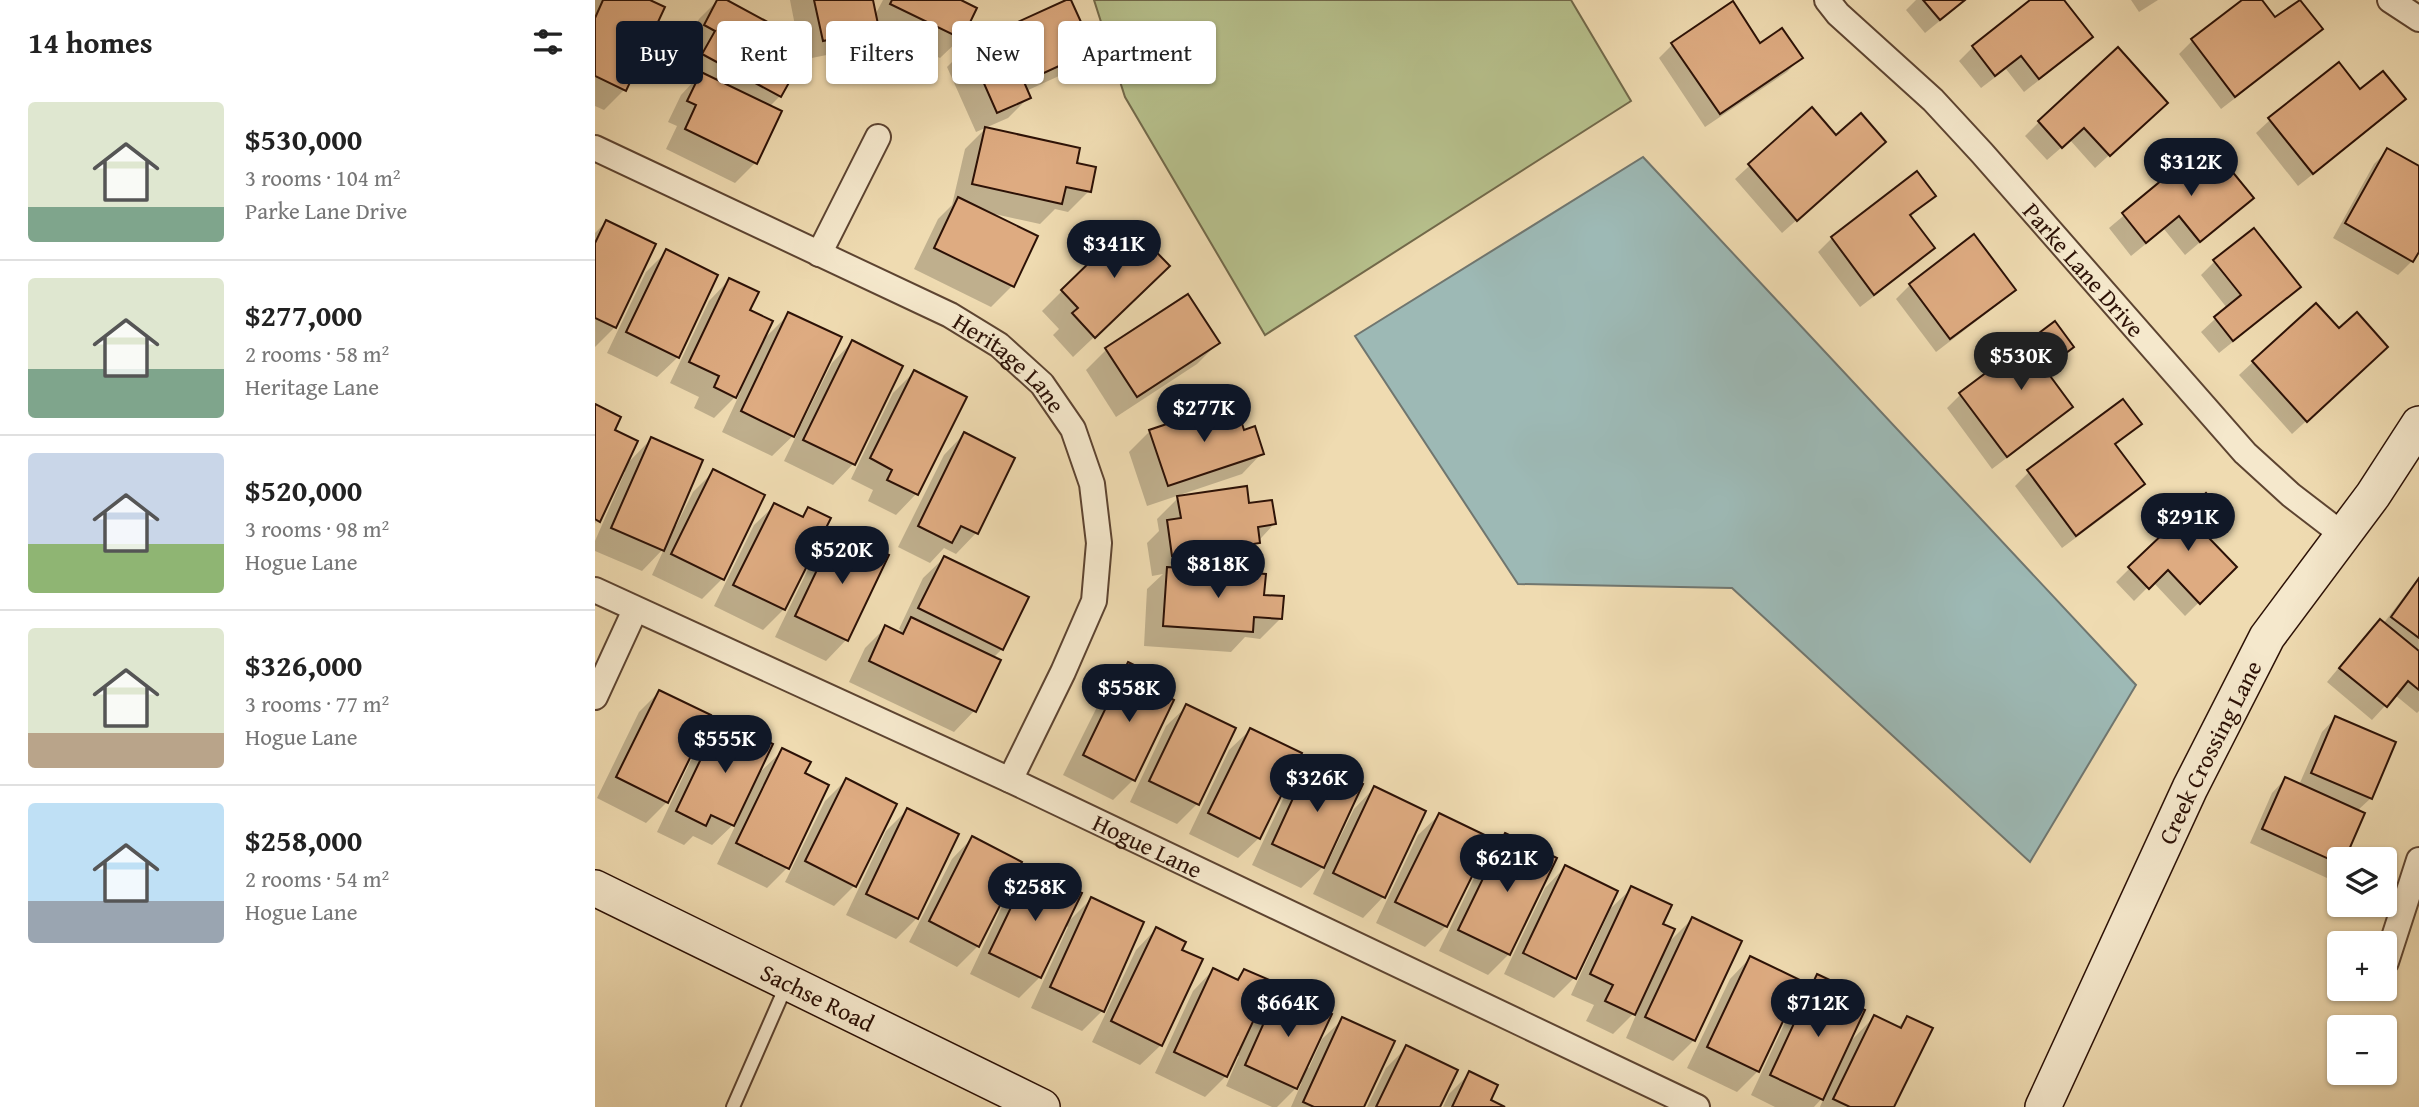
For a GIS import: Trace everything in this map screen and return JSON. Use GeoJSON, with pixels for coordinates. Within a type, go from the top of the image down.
{"type":"FeatureCollection","features":[{"type":"Feature","properties":{"kind":"street","name":"Parke Lane Drive"},"geometry":{"type":"LineString","coordinates":[[1827,0],[1838,14],[1933,100],[1982,153],[2245,453],[2291,495],[2343,535]]}},
{"type":"Feature","properties":{"kind":"street"},"geometry":{"type":"LineString","coordinates":[[2390,0],[2419,19]]}},
{"type":"Feature","properties":{"kind":"street"},"geometry":{"type":"LineString","coordinates":[[819,254],[878,137]]}},
{"type":"Feature","properties":{"kind":"street","name":"Heritage Lane"},"geometry":{"type":"LineString","coordinates":[[595,148],[950,315],[999,345],[1042,384],[1073,429],[1093,484],[1100,543],[1094,601],[1010,780]]}},
{"type":"Feature","properties":{"kind":"street","name":"Creek Crossing Lane"},"geometry":{"type":"LineString","coordinates":[[2043,1107],[2190,788],[2267,637],[2373,495],[2419,424]]}},
{"type":"Feature","properties":{"kind":"street","name":"Hogue Lane"},"geometry":{"type":"LineString","coordinates":[[595,590],[1010,780],[1697,1107]]}},
{"type":"Feature","properties":{"kind":"street"},"geometry":{"type":"LineString","coordinates":[[595,697],[635,610]]}},
{"type":"Feature","properties":{"kind":"street"},"geometry":{"type":"LineString","coordinates":[[2396,931],[2419,860]]}},
{"type":"Feature","properties":{"kind":"street","name":"Sachse Road"},"geometry":{"type":"LineString","coordinates":[[595,888],[1042,1107]]}},
{"type":"Feature","properties":{"kind":"lane"},"geometry":{"type":"LineString","coordinates":[[733,1107],[788,982]]}},
{"type":"Feature","properties":{"kind":"green space"},"geometry":{"type":"Polygon","coordinates":[[[1094,0],[1571,0],[1631,101],[1265,335],[1125,97],[1121,84],[1216,84],[1216,21],[1101,21],[1094,0]]]}},
{"type":"Feature","properties":{"kind":"water"},"geometry":{"type":"Polygon","coordinates":[[[1643,157],[2136,685],[2030,862],[1732,588],[1518,584],[1355,336],[1643,157]]]}},
{"type":"Feature","properties":{"kind":"building"},"geometry":{"type":"Polygon","coordinates":[[[603,0],[650,0],[665,7],[658,21],[616,21],[616,84],[629,84],[626,91],[595,76],[595,18],[603,0]]]}},
{"type":"Feature","properties":{"kind":"building"},"geometry":{"type":"Polygon","coordinates":[[[717,0],[727,0],[766,21],[717,21],[717,62],[703,55],[715,31],[704,25],[717,0]]]}},
{"type":"Feature","properties":{"kind":"building"},"geometry":{"type":"Polygon","coordinates":[[[814,0],[873,0],[877,21],[826,21],[826,40],[823,41],[814,0]]]}},
{"type":"Feature","properties":{"kind":"building"},"geometry":{"type":"Polygon","coordinates":[[[892,0],[961,0],[977,8],[971,21],[952,21],[952,34],[938,27],[938,21],[925,21],[890,4],[892,0]]]}},
{"type":"Feature","properties":{"kind":"building"},"geometry":{"type":"Polygon","coordinates":[[[1071,0],[1081,21],[1058,21],[1058,66],[1044,73],[1044,21],[1020,21],[1071,0]]]}},
{"type":"Feature","properties":{"kind":"building"},"geometry":{"type":"Polygon","coordinates":[[[1923,0],[1965,0],[1940,20],[1923,0]]]}},
{"type":"Feature","properties":{"kind":"building"},"geometry":{"type":"Polygon","coordinates":[[[2030,0],[2064,0],[2093,37],[2039,79],[2021,56],[1995,76],[1972,46],[2030,0]]]}},
{"type":"Feature","properties":{"kind":"building"},"geometry":{"type":"Polygon","coordinates":[[[2242,0],[2262,0],[2275,17],[2300,0],[2323,29],[2235,97],[2191,39],[2242,0]]]}},
{"type":"Feature","properties":{"kind":"building"},"geometry":{"type":"Polygon","coordinates":[[[1733,1],[1760,43],[1782,28],[1803,58],[1720,114],[1671,43],[1733,1]]]}},
{"type":"Feature","properties":{"kind":"building"},"geometry":{"type":"Polygon","coordinates":[[[2118,47],[2168,103],[2110,156],[2084,128],[2062,148],[2038,121],[2118,47]]]}},
{"type":"Feature","properties":{"kind":"building"},"geometry":{"type":"Polygon","coordinates":[[[2339,62],[2360,89],[2383,71],[2406,99],[2313,174],[2268,118],[2339,62]]]}},
{"type":"Feature","properties":{"kind":"building"},"geometry":{"type":"Polygon","coordinates":[[[703,73],[717,80],[717,84],[726,84],[782,111],[757,164],[685,129],[696,105],[687,101],[695,84],[703,84],[703,73]]]}},
{"type":"Feature","properties":{"kind":"building"},"geometry":{"type":"Polygon","coordinates":[[[757,84],[788,84],[781,97],[757,84]]]}},
{"type":"Feature","properties":{"kind":"building"},"geometry":{"type":"Polygon","coordinates":[[[984,84],[1025,84],[1031,98],[997,113],[984,84]]]}},
{"type":"Feature","properties":{"kind":"building"},"geometry":{"type":"Polygon","coordinates":[[[1812,107],[1836,135],[1861,113],[1886,142],[1797,221],[1748,164],[1812,107]]]}},
{"type":"Feature","properties":{"kind":"building"},"geometry":{"type":"Polygon","coordinates":[[[985,127],[1080,148],[1077,163],[1096,167],[1091,192],[1066,187],[1062,204],[972,184],[985,127]]]}},
{"type":"Feature","properties":{"kind":"building"},"geometry":{"type":"Polygon","coordinates":[[[2208,142],[2254,198],[2200,242],[2179,216],[2146,243],[2122,213],[2208,142]]]}},
{"type":"Feature","properties":{"kind":"building"},"geometry":{"type":"Polygon","coordinates":[[[2387,148],[2419,166],[2419,252],[2413,262],[2345,223],[2387,148]]]}},
{"type":"Feature","properties":{"kind":"building"},"geometry":{"type":"Polygon","coordinates":[[[1917,171],[1936,196],[1910,215],[1935,248],[1874,295],[1831,237],[1917,171]]]}},
{"type":"Feature","properties":{"kind":"building"},"geometry":{"type":"Polygon","coordinates":[[[958,197],[1038,236],[1014,287],[934,248],[958,197]]]}},
{"type":"Feature","properties":{"kind":"building"},"geometry":{"type":"Polygon","coordinates":[[[606,220],[656,244],[616,328],[595,318],[595,243],[606,220]]]}},
{"type":"Feature","properties":{"kind":"building"},"geometry":{"type":"Polygon","coordinates":[[[1129,224],[1170,266],[1095,338],[1072,313],[1078,308],[1061,290],[1129,224]]]}},
{"type":"Feature","properties":{"kind":"building"},"geometry":{"type":"Polygon","coordinates":[[[2254,228],[2301,287],[2233,341],[2214,317],[2241,295],[2213,260],[2254,228]]]}},
{"type":"Feature","properties":{"kind":"building"},"geometry":{"type":"Polygon","coordinates":[[[1974,234],[2016,290],[1950,339],[1909,284],[1974,234]]]}},
{"type":"Feature","properties":{"kind":"building"},"geometry":{"type":"Polygon","coordinates":[[[666,249],[718,275],[679,358],[626,332],[666,249]]]}},
{"type":"Feature","properties":{"kind":"building"},"geometry":{"type":"Polygon","coordinates":[[[729,278],[759,292],[750,310],[773,321],[736,398],[714,387],[719,376],[689,362],[729,278]]]}},
{"type":"Feature","properties":{"kind":"building"},"geometry":{"type":"Polygon","coordinates":[[[1188,294],[1220,343],[1137,397],[1105,348],[1188,294]]]}},
{"type":"Feature","properties":{"kind":"building"},"geometry":{"type":"Polygon","coordinates":[[[2316,303],[2339,328],[2357,312],[2388,347],[2307,422],[2252,361],[2316,303]]]}},
{"type":"Feature","properties":{"kind":"building"},"geometry":{"type":"Polygon","coordinates":[[[788,312],[842,337],[794,437],[741,411],[788,312]]]}},
{"type":"Feature","properties":{"kind":"building"},"geometry":{"type":"Polygon","coordinates":[[[2055,321],[2074,347],[2045,369],[2073,407],[2007,457],[1959,393],[2055,321]]]}},
{"type":"Feature","properties":{"kind":"building"},"geometry":{"type":"Polygon","coordinates":[[[852,340],[903,366],[855,465],[803,440],[852,340]]]}},
{"type":"Feature","properties":{"kind":"building"},"geometry":{"type":"Polygon","coordinates":[[[914,370],[967,397],[918,495],[887,480],[892,470],[870,458],[914,370]]]}},
{"type":"Feature","properties":{"kind":"building"},"geometry":{"type":"Polygon","coordinates":[[[2123,399],[2142,424],[2115,444],[2145,484],[2076,536],[2027,470],[2123,399]]]}},
{"type":"Feature","properties":{"kind":"building"},"geometry":{"type":"Polygon","coordinates":[[[1235,401],[1244,430],[1255,426],[1264,454],[1168,486],[1149,430],[1235,401]]]}},
{"type":"Feature","properties":{"kind":"building"},"geometry":{"type":"Polygon","coordinates":[[[595,404],[621,417],[615,430],[638,441],[600,522],[595,519],[595,404]]]}},
{"type":"Feature","properties":{"kind":"building"},"geometry":{"type":"Polygon","coordinates":[[[964,432],[1015,458],[978,534],[961,526],[952,543],[918,526],[964,432]]]}},
{"type":"Feature","properties":{"kind":"building"},"geometry":{"type":"Polygon","coordinates":[[[651,437],[703,460],[664,551],[611,528],[651,437]]]}},
{"type":"Feature","properties":{"kind":"building"},"geometry":{"type":"Polygon","coordinates":[[[713,469],[765,495],[724,580],[671,554],[713,469]]]}},
{"type":"Feature","properties":{"kind":"building"},"geometry":{"type":"Polygon","coordinates":[[[1247,486],[1249,503],[1272,500],[1276,524],[1258,527],[1260,543],[1172,556],[1167,520],[1181,518],[1177,496],[1247,486]]]}},
{"type":"Feature","properties":{"kind":"building"},"geometry":{"type":"Polygon","coordinates":[[[2206,493],[2228,517],[2208,537],[2237,567],[2200,604],[2168,570],[2149,589],[2128,567],[2206,493]]]}},
{"type":"Feature","properties":{"kind":"building"},"geometry":{"type":"Polygon","coordinates":[[[774,503],[803,517],[808,507],[831,518],[785,610],[733,585],[774,503]]]}},
{"type":"Feature","properties":{"kind":"building"},"geometry":{"type":"Polygon","coordinates":[[[836,530],[889,555],[848,641],[795,616],[836,530]]]}},
{"type":"Feature","properties":{"kind":"building"},"geometry":{"type":"Polygon","coordinates":[[[944,556],[1029,597],[1003,650],[918,608],[944,556]]]}},
{"type":"Feature","properties":{"kind":"building"},"geometry":{"type":"Polygon","coordinates":[[[1167,567],[1266,574],[1264,595],[1284,596],[1282,619],[1254,617],[1253,632],[1163,626],[1167,567]]]}},
{"type":"Feature","properties":{"kind":"building"},"geometry":{"type":"Polygon","coordinates":[[[2419,578],[2419,638],[2391,617],[2419,578]]]}},
{"type":"Feature","properties":{"kind":"building"},"geometry":{"type":"Polygon","coordinates":[[[911,617],[1001,660],[976,712],[869,661],[885,625],[903,634],[911,617]]]}},
{"type":"Feature","properties":{"kind":"building"},"geometry":{"type":"Polygon","coordinates":[[[2380,619],[2419,651],[2419,690],[2408,681],[2387,707],[2339,668],[2380,619]]]}},
{"type":"Feature","properties":{"kind":"building"},"geometry":{"type":"Polygon","coordinates":[[[1128,662],[1156,676],[1151,688],[1174,700],[1135,781],[1083,755],[1128,662]]]}},
{"type":"Feature","properties":{"kind":"building"},"geometry":{"type":"Polygon","coordinates":[[[659,690],[711,715],[668,803],[616,777],[659,690]]]}},
{"type":"Feature","properties":{"kind":"building"},"geometry":{"type":"Polygon","coordinates":[[[1186,704],[1236,728],[1199,805],[1149,781],[1186,704]]]}},
{"type":"Feature","properties":{"kind":"building"},"geometry":{"type":"Polygon","coordinates":[[[2335,716],[2396,742],[2372,799],[2311,773],[2335,716]]]}},
{"type":"Feature","properties":{"kind":"building"},"geometry":{"type":"Polygon","coordinates":[[[720,719],[773,744],[734,826],[711,815],[706,826],[676,811],[720,719]]]}},
{"type":"Feature","properties":{"kind":"building"},"geometry":{"type":"Polygon","coordinates":[[[1250,728],[1302,753],[1260,839],[1208,813],[1250,728]]]}},
{"type":"Feature","properties":{"kind":"building"},"geometry":{"type":"Polygon","coordinates":[[[782,748],[811,762],[805,773],[829,785],[789,869],[736,843],[782,748]]]}},
{"type":"Feature","properties":{"kind":"building"},"geometry":{"type":"Polygon","coordinates":[[[1311,759],[1363,784],[1324,868],[1272,844],[1311,759]]]}},
{"type":"Feature","properties":{"kind":"building"},"geometry":{"type":"Polygon","coordinates":[[[2285,777],[2365,813],[2350,847],[2327,847],[2327,858],[2262,829],[2285,777]]]}},
{"type":"Feature","properties":{"kind":"building"},"geometry":{"type":"Polygon","coordinates":[[[846,778],[897,804],[856,887],[805,861],[846,778]]]}},
{"type":"Feature","properties":{"kind":"building"},"geometry":{"type":"Polygon","coordinates":[[[1374,786],[1426,811],[1385,898],[1333,873],[1374,786]]]}},
{"type":"Feature","properties":{"kind":"building"},"geometry":{"type":"Polygon","coordinates":[[[907,808],[959,834],[918,919],[866,894],[907,808]]]}},
{"type":"Feature","properties":{"kind":"building"},"geometry":{"type":"Polygon","coordinates":[[[1439,813],[1491,838],[1447,927],[1395,902],[1439,813]]]}},
{"type":"Feature","properties":{"kind":"building"},"geometry":{"type":"Polygon","coordinates":[[[1505,833],[1557,858],[1510,955],[1458,930],[1505,833]]]}},
{"type":"Feature","properties":{"kind":"building"},"geometry":{"type":"Polygon","coordinates":[[[972,836],[1022,862],[979,947],[929,921],[972,836]]]}},
{"type":"Feature","properties":{"kind":"building"},"geometry":{"type":"Polygon","coordinates":[[[1565,865],[1618,891],[1576,979],[1523,953],[1565,865]]]}},
{"type":"Feature","properties":{"kind":"building"},"geometry":{"type":"Polygon","coordinates":[[[1030,868],[1082,893],[1041,978],[989,953],[1030,868]]]}},
{"type":"Feature","properties":{"kind":"building"},"geometry":{"type":"Polygon","coordinates":[[[1631,886],[1672,905],[1663,924],[1675,929],[1635,1015],[1605,1001],[1613,985],[1590,974],[1631,886]]]}},
{"type":"Feature","properties":{"kind":"building"},"geometry":{"type":"Polygon","coordinates":[[[1091,897],[1144,922],[1104,1012],[1050,987],[1091,897]]]}},
{"type":"Feature","properties":{"kind":"building"},"geometry":{"type":"Polygon","coordinates":[[[1692,917],[1742,941],[1695,1041],[1645,1017],[1692,917]]]}},
{"type":"Feature","properties":{"kind":"building"},"geometry":{"type":"Polygon","coordinates":[[[1156,927],[1186,942],[1182,950],[1203,959],[1162,1046],[1111,1021],[1156,927]]]}},
{"type":"Feature","properties":{"kind":"building"},"geometry":{"type":"Polygon","coordinates":[[[1750,956],[1802,981],[1759,1072],[1707,1047],[1750,956]]]}},
{"type":"Feature","properties":{"kind":"building"},"geometry":{"type":"Polygon","coordinates":[[[1213,968],[1238,980],[1244,969],[1272,981],[1227,1077],[1174,1052],[1213,968]]]}},
{"type":"Feature","properties":{"kind":"building"},"geometry":{"type":"Polygon","coordinates":[[[1817,974],[1849,989],[1844,1000],[1865,1010],[1823,1100],[1770,1075],[1817,974]]]}},
{"type":"Feature","properties":{"kind":"building"},"geometry":{"type":"Polygon","coordinates":[[[1279,989],[1332,1014],[1297,1089],[1245,1065],[1279,989]]]}},
{"type":"Feature","properties":{"kind":"building"},"geometry":{"type":"Polygon","coordinates":[[[1874,1015],[1901,1028],[1907,1016],[1933,1028],[1894,1107],[1850,1107],[1833,1099],[1874,1015]]]}},
{"type":"Feature","properties":{"kind":"building"},"geometry":{"type":"Polygon","coordinates":[[[1342,1017],[1395,1041],[1364,1107],[1314,1107],[1303,1102],[1342,1017]]]}},
{"type":"Feature","properties":{"kind":"building"},"geometry":{"type":"Polygon","coordinates":[[[1406,1045],[1458,1070],[1440,1107],[1376,1107],[1406,1045]]]}},
{"type":"Feature","properties":{"kind":"building"},"geometry":{"type":"Polygon","coordinates":[[[1469,1071],[1498,1085],[1491,1100],[1505,1107],[1452,1107],[1469,1071]]]}}]}
